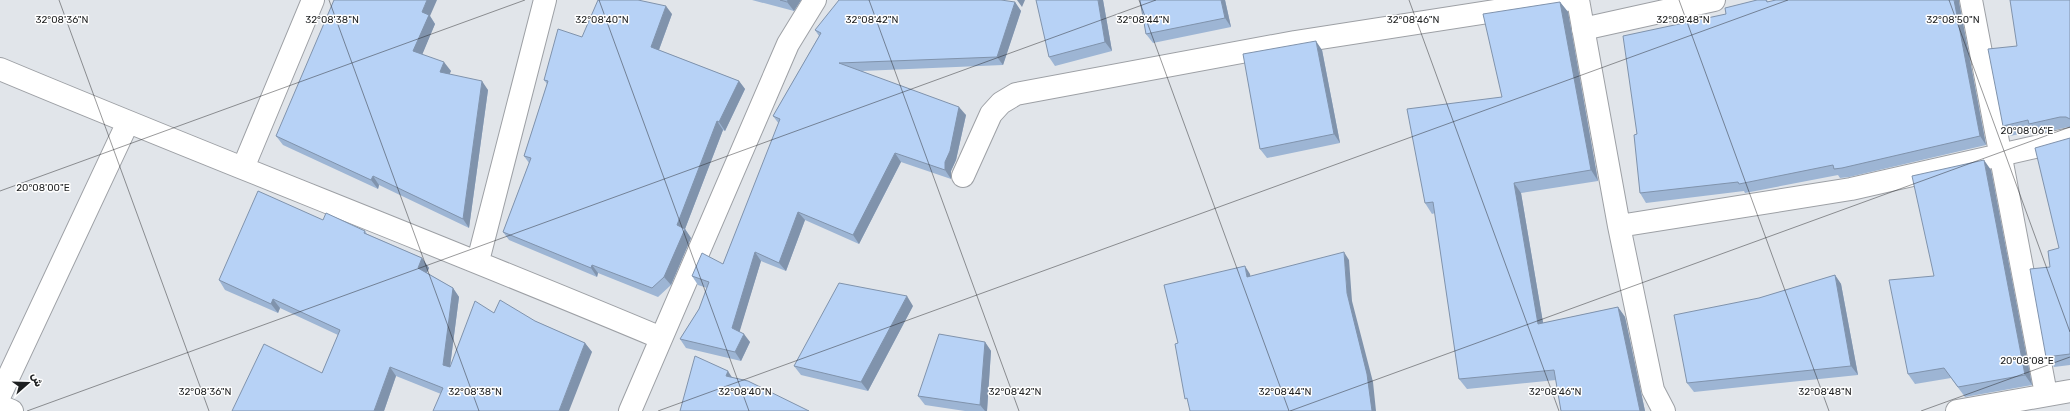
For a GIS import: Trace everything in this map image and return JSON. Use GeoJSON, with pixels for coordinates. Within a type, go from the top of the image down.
{"type":"FeatureCollection","features":[{"type":"Feature","properties":{"kind":"street"},"geometry":{"type":"LineString","coordinates":[[244,168],[314,0]]}},
{"type":"Feature","properties":{"kind":"street"},"geometry":{"type":"LineString","coordinates":[[478,261],[545,0]]}},
{"type":"Feature","properties":{"kind":"street"},"geometry":{"type":"LineString","coordinates":[[630,411],[788,44],[815,0]]}},
{"type":"Feature","properties":{"kind":"street"},"geometry":{"type":"LineString","coordinates":[[963,176],[991,114],[1001,103],[1016,94],[1295,42],[1566,0]]}},
{"type":"Feature","properties":{"kind":"street"},"geometry":{"type":"LineString","coordinates":[[1578,0],[1619,226],[1653,390],[1664,411]]}},
{"type":"Feature","properties":{"kind":"street"},"geometry":{"type":"LineString","coordinates":[[1584,29],[1714,0]]}},
{"type":"Feature","properties":{"kind":"street"},"geometry":{"type":"LineString","coordinates":[[1971,0],[2002,154],[2046,394]]}},
{"type":"Feature","properties":{"kind":"street"},"geometry":{"type":"LineString","coordinates":[[0,69],[128,122],[478,261],[662,338]]}},
{"type":"Feature","properties":{"kind":"street"},"geometry":{"type":"LineString","coordinates":[[0,395],[128,122]]}},
{"type":"Feature","properties":{"kind":"street"},"geometry":{"type":"LineString","coordinates":[[1619,226],[1851,189],[2070,139]]}},
{"type":"Feature","properties":{"kind":"street"},"geometry":{"type":"LineString","coordinates":[[1957,411],[2046,394],[2070,391]]}},
{"type":"Feature","properties":{"kind":"street"},"geometry":{"type":"LineString","coordinates":[[0,406],[12,411]]}},
{"type":"Feature","properties":{"kind":"building"},"geometry":{"type":"Polygon","coordinates":[[[334,0],[427,0],[422,12],[429,15],[413,51],[444,62],[440,72],[482,81],[463,219],[373,176],[371,180],[276,136],[334,0]]]}},
{"type":"Feature","properties":{"kind":"building"},"geometry":{"type":"Polygon","coordinates":[[[598,0],[638,0],[666,6],[651,47],[739,81],[719,122],[717,121],[677,225],[685,229],[664,277],[652,288],[592,265],[591,268],[503,232],[531,158],[524,156],[548,81],[544,80],[558,29],[582,37],[598,0]]]}},
{"type":"Feature","properties":{"kind":"building"},"geometry":{"type":"Polygon","coordinates":[[[839,0],[1001,0],[1015,2],[997,57],[839,63],[959,107],[950,151],[945,162],[945,170],[895,153],[853,235],[798,212],[779,263],[755,252],[732,328],[744,334],[735,352],[680,339],[699,309],[709,282],[692,276],[702,253],[723,264],[780,119],[773,116],[821,33],[815,30],[839,0]]]}},
{"type":"Feature","properties":{"kind":"building"},"geometry":{"type":"Polygon","coordinates":[[[1036,0],[1098,0],[1105,42],[1049,57],[1036,0]]]}},
{"type":"Feature","properties":{"kind":"building"},"geometry":{"type":"Polygon","coordinates":[[[1140,0],[1221,0],[1225,18],[1146,34],[1140,0]]]}},
{"type":"Feature","properties":{"kind":"building"},"geometry":{"type":"Polygon","coordinates":[[[1757,0],[1766,0],[1767,2],[1776,0],[1954,0],[1980,136],[1842,168],[1834,169],[1833,165],[1739,184],[1738,182],[1640,193],[1634,135],[1637,134],[1623,36],[1726,14],[1725,8],[1757,0]]]}},
{"type":"Feature","properties":{"kind":"building"},"geometry":{"type":"Polygon","coordinates":[[[2010,0],[2070,0],[2070,119],[2060,117],[2029,124],[2028,120],[2003,126],[1988,49],[2017,46],[2010,0]]]}},
{"type":"Feature","properties":{"kind":"building"},"geometry":{"type":"Polygon","coordinates":[[[1560,2],[1591,170],[1514,183],[1538,324],[1618,307],[1640,411],[1561,411],[1554,370],[1459,379],[1433,202],[1425,203],[1407,109],[1502,97],[1483,14],[1560,2]]]}},
{"type":"Feature","properties":{"kind":"building"},"geometry":{"type":"Polygon","coordinates":[[[1316,41],[1334,134],[1260,149],[1243,54],[1316,41]]]}},
{"type":"Feature","properties":{"kind":"building"},"geometry":{"type":"Polygon","coordinates":[[[2070,138],[2070,354],[2046,357],[2030,269],[2050,267],[2048,251],[2059,248],[2035,148],[2070,138]]]}},
{"type":"Feature","properties":{"kind":"building"},"geometry":{"type":"Polygon","coordinates":[[[1984,160],[2025,375],[1958,387],[1944,368],[1908,374],[1889,280],[1934,276],[1912,176],[1984,160]]]}},
{"type":"Feature","properties":{"kind":"building"},"geometry":{"type":"Polygon","coordinates":[[[258,191],[323,220],[326,213],[365,231],[364,233],[422,258],[418,268],[453,288],[443,365],[450,367],[475,301],[494,313],[500,300],[535,321],[585,343],[559,411],[433,411],[443,388],[390,367],[374,411],[232,411],[264,344],[322,373],[340,330],[273,299],[271,304],[219,280],[258,191]]]}},
{"type":"Feature","properties":{"kind":"building"},"geometry":{"type":"Polygon","coordinates":[[[1344,252],[1347,293],[1367,374],[1372,411],[1190,411],[1187,398],[1185,399],[1175,344],[1178,343],[1164,285],[1245,266],[1247,277],[1344,252]]]}},
{"type":"Feature","properties":{"kind":"building"},"geometry":{"type":"Polygon","coordinates":[[[1835,275],[1851,366],[1687,383],[1674,315],[1759,298],[1835,275]]]}},
{"type":"Feature","properties":{"kind":"building"},"geometry":{"type":"Polygon","coordinates":[[[839,283],[907,296],[861,382],[794,366],[839,283]]]}},
{"type":"Feature","properties":{"kind":"building"},"geometry":{"type":"Polygon","coordinates":[[[939,334],[985,342],[980,405],[918,396],[939,334]]]}},
{"type":"Feature","properties":{"kind":"building"},"geometry":{"type":"Polygon","coordinates":[[[695,356],[728,371],[726,376],[748,381],[809,411],[680,411],[695,356]]]}}]}
